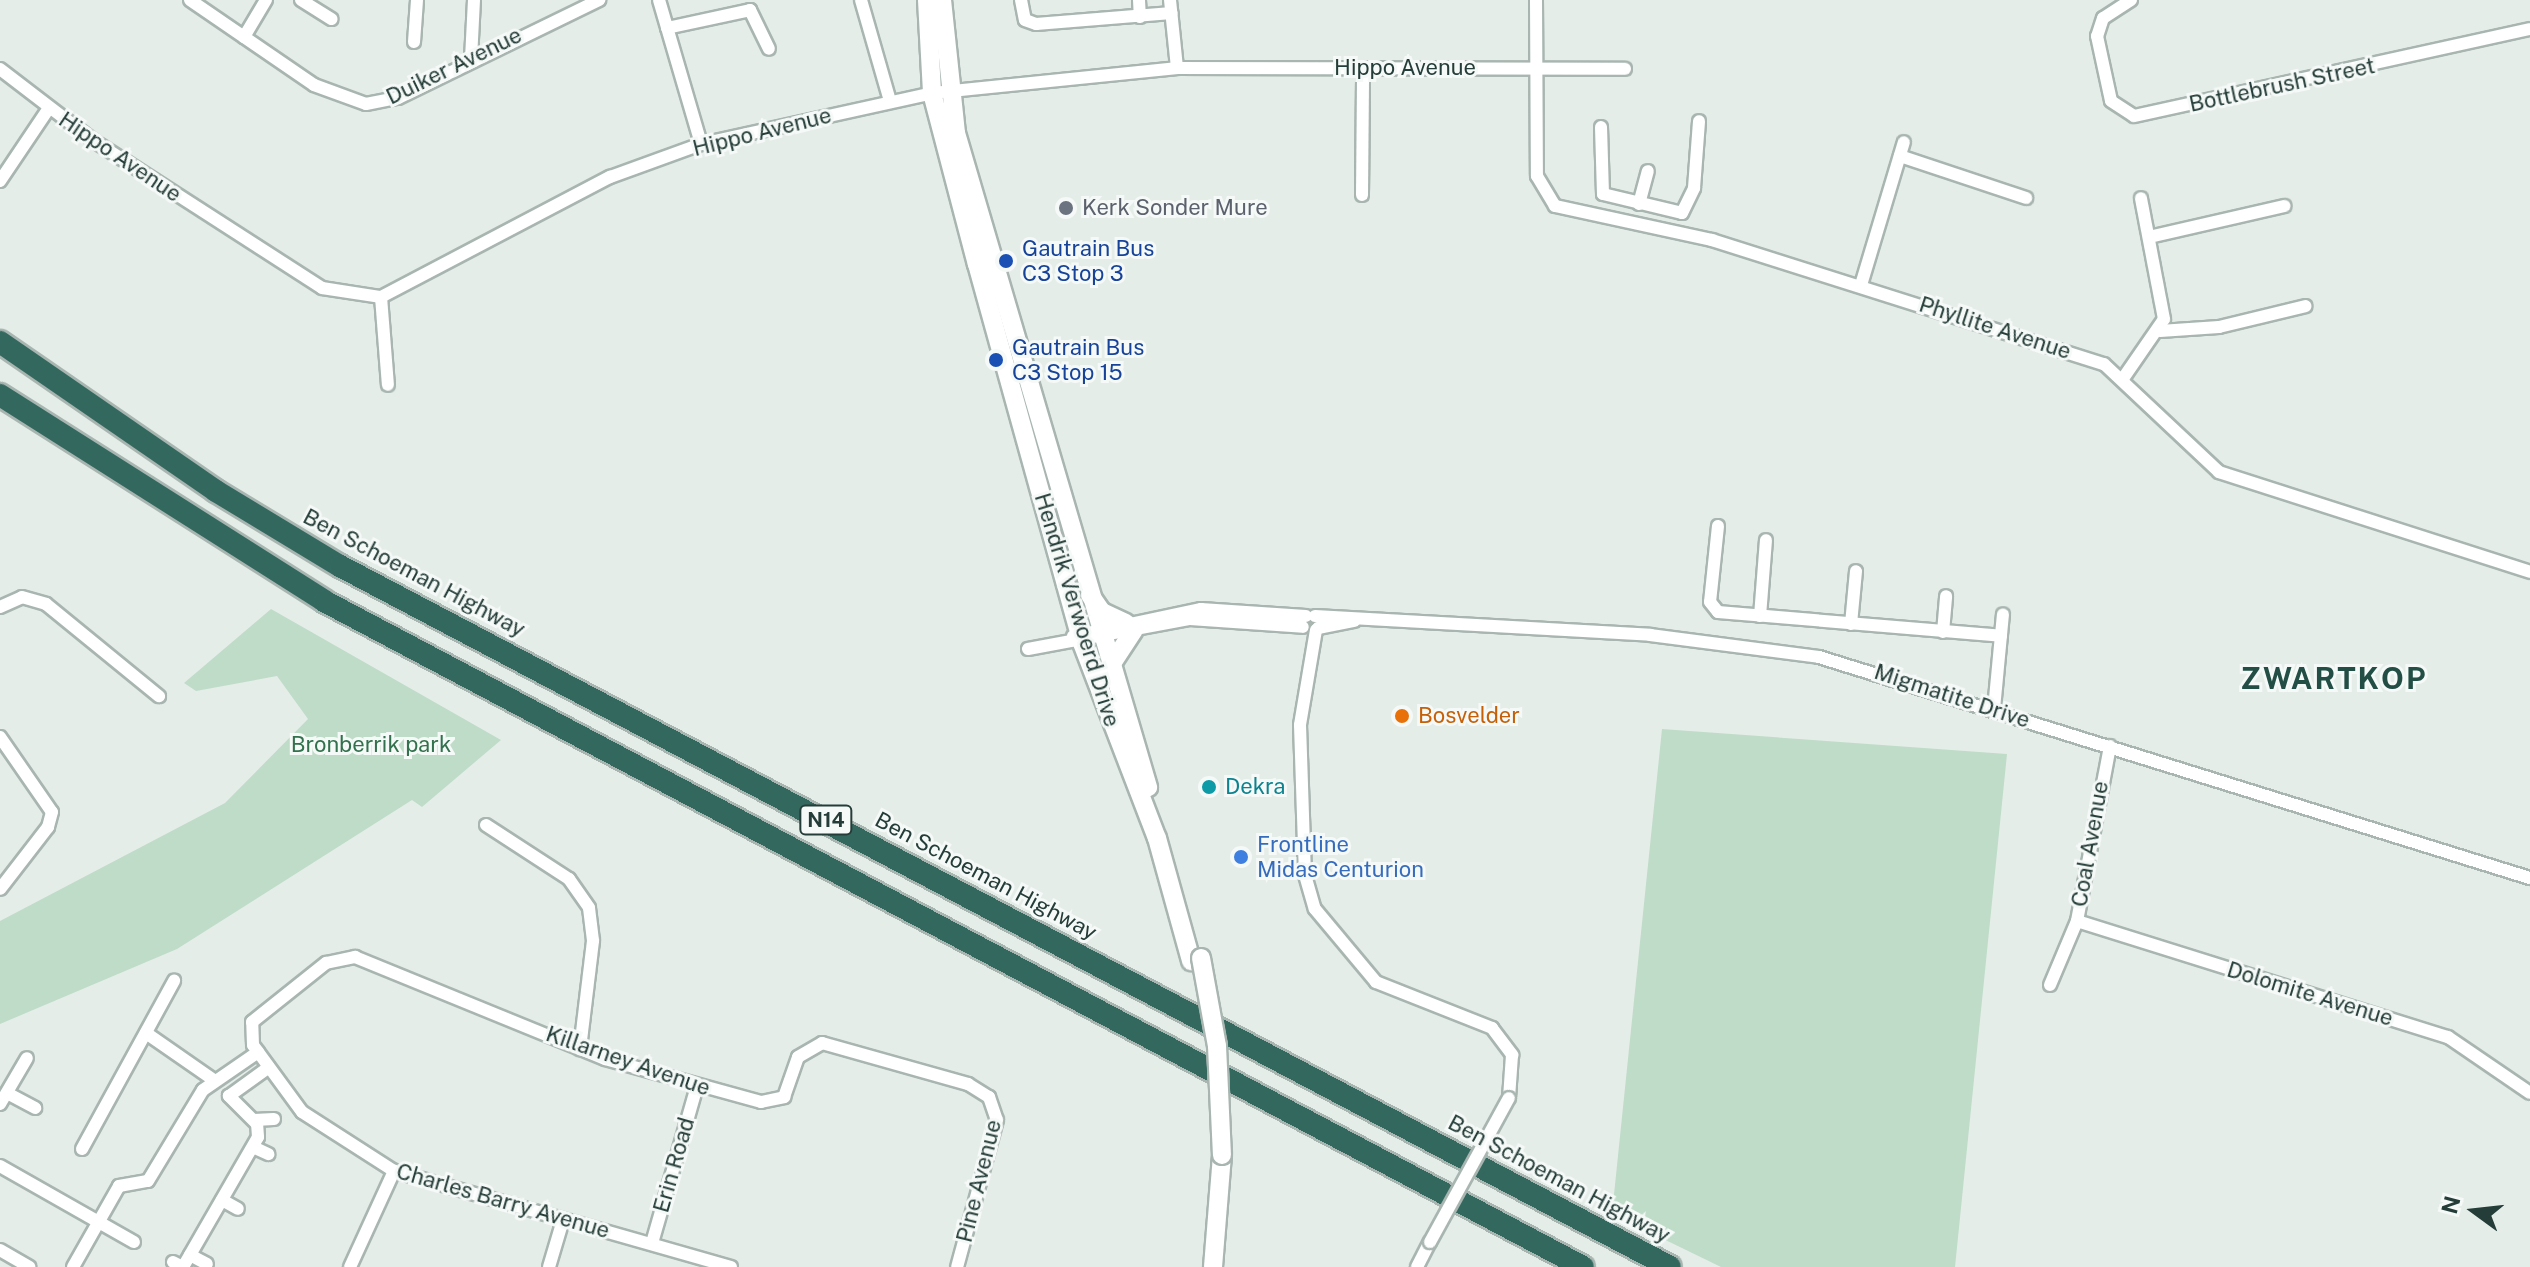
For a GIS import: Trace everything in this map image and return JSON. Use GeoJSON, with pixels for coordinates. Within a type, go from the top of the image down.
{"type":"FeatureCollection","features":[{"type":"Feature","properties":{"kind":"highway","name":"Ben Schoeman Highway"},"geometry":{"type":"LineString","coordinates":[[0,342],[216,491],[340,566],[1670,1267]]}},
{"type":"Feature","properties":{"kind":"highway","name":"N14"},"geometry":{"type":"LineString","coordinates":[[0,395],[324,601],[1583,1267]]}},
{"type":"Feature","properties":{"kind":"main road","name":"Hendrik Verwoerd Drive"},"geometry":{"type":"LineString","coordinates":[[927,0],[939,91],[1089,636],[1196,959]]}},
{"type":"Feature","properties":{"kind":"main road","name":"Hendrik Verwoerd Drive"},"geometry":{"type":"LineString","coordinates":[[942,0],[939,91],[1084,587],[1089,636],[1109,668],[1196,959],[1217,1046],[1218,1156],[1213,1267]]}},
{"type":"Feature","properties":{"kind":"main road"},"geometry":{"type":"LineString","coordinates":[[1084,587],[1102,612],[1130,626],[1109,668]]}},
{"type":"Feature","properties":{"kind":"main road","name":"Hendrik Verwoerd Drive"},"geometry":{"type":"LineString","coordinates":[[1205,1267],[1218,1156]]}},
{"type":"Feature","properties":{"kind":"street","name":"Duiker Avenue"},"geometry":{"type":"LineString","coordinates":[[190,0],[244,37],[354,103],[398,98],[471,59],[599,0]]}},
{"type":"Feature","properties":{"kind":"street"},"geometry":{"type":"LineString","coordinates":[[244,37],[266,0]]}},
{"type":"Feature","properties":{"kind":"street"},"geometry":{"type":"LineString","coordinates":[[301,0],[332,19]]}},
{"type":"Feature","properties":{"kind":"street"},"geometry":{"type":"LineString","coordinates":[[414,42],[417,0]]}},
{"type":"Feature","properties":{"kind":"street"},"geometry":{"type":"LineString","coordinates":[[471,59],[474,0]]}},
{"type":"Feature","properties":{"kind":"street"},"geometry":{"type":"LineString","coordinates":[[659,0],[701,144]]}},
{"type":"Feature","properties":{"kind":"street"},"geometry":{"type":"LineString","coordinates":[[861,0],[890,101]]}},
{"type":"Feature","properties":{"kind":"street"},"geometry":{"type":"LineString","coordinates":[[1021,0],[1025,20],[1036,24],[1140,17],[1171,7],[1177,68]]}},
{"type":"Feature","properties":{"kind":"street"},"geometry":{"type":"LineString","coordinates":[[1139,0],[1140,17]]}},
{"type":"Feature","properties":{"kind":"street","name":"Phyllite Avenue"},"geometry":{"type":"LineString","coordinates":[[1536,0],[1537,176],[1545,198],[1564,210],[1671,230],[1861,285],[2089,358],[2124,377],[2219,472],[2530,572]]}},
{"type":"Feature","properties":{"kind":"street","name":"Bottlebrush Street"},"geometry":{"type":"LineString","coordinates":[[2131,0],[2099,28],[2111,101],[2134,116],[2530,29]]}},
{"type":"Feature","properties":{"kind":"street"},"geometry":{"type":"LineString","coordinates":[[667,28],[750,10],[769,49]]}},
{"type":"Feature","properties":{"kind":"street","name":"Hippo Avenue"},"geometry":{"type":"LineString","coordinates":[[0,69],[49,108],[322,288],[381,297],[610,177],[701,144],[939,91],[1177,68],[1625,69]]}},
{"type":"Feature","properties":{"kind":"street"},"geometry":{"type":"LineString","coordinates":[[1362,195],[1363,68]]}},
{"type":"Feature","properties":{"kind":"street"},"geometry":{"type":"LineString","coordinates":[[0,181],[49,108]]}},
{"type":"Feature","properties":{"kind":"street"},"geometry":{"type":"LineString","coordinates":[[1601,127],[1601,192],[1639,204],[1683,212],[1692,194],[1699,121]]}},
{"type":"Feature","properties":{"kind":"street"},"geometry":{"type":"LineString","coordinates":[[1861,285],[1904,142]]}},
{"type":"Feature","properties":{"kind":"street"},"geometry":{"type":"LineString","coordinates":[[1900,156],[2026,198]]}},
{"type":"Feature","properties":{"kind":"street"},"geometry":{"type":"LineString","coordinates":[[1639,204],[1648,171]]}},
{"type":"Feature","properties":{"kind":"street"},"geometry":{"type":"LineString","coordinates":[[2124,377],[2160,331],[2163,300],[2141,198]]}},
{"type":"Feature","properties":{"kind":"street"},"geometry":{"type":"LineString","coordinates":[[2149,237],[2284,206]]}},
{"type":"Feature","properties":{"kind":"street"},"geometry":{"type":"LineString","coordinates":[[1671,230],[1674,212]]}},
{"type":"Feature","properties":{"kind":"street"},"geometry":{"type":"LineString","coordinates":[[381,297],[388,385]]}},
{"type":"Feature","properties":{"kind":"street"},"geometry":{"type":"LineString","coordinates":[[2160,331],[2205,329],[2306,306]]}},
{"type":"Feature","properties":{"kind":"street"},"geometry":{"type":"LineString","coordinates":[[1718,526],[1712,609],[1760,616],[2001,636]]}},
{"type":"Feature","properties":{"kind":"street"},"geometry":{"type":"LineString","coordinates":[[1760,616],[1766,540]]}},
{"type":"Feature","properties":{"kind":"street"},"geometry":{"type":"LineString","coordinates":[[1851,624],[1856,571]]}},
{"type":"Feature","properties":{"kind":"street"},"geometry":{"type":"LineString","coordinates":[[1943,632],[1946,596]]}},
{"type":"Feature","properties":{"kind":"street"},"geometry":{"type":"LineString","coordinates":[[0,607],[22,597],[46,604],[159,696]]}},
{"type":"Feature","properties":{"kind":"street","name":"Migmatite Drive"},"geometry":{"type":"LineString","coordinates":[[1028,649],[1056,645],[1201,609],[1310,624],[1354,621],[1650,635],[1775,649],[1994,709],[2530,878]]}},
{"type":"Feature","properties":{"kind":"street"},"geometry":{"type":"LineString","coordinates":[[1994,709],[2003,614]]}},
{"type":"Feature","properties":{"kind":"street"},"geometry":{"type":"LineString","coordinates":[[1310,624],[1301,814],[1315,909],[1376,982],[1492,1028],[1512,1055],[1509,1098],[1417,1267]]}},
{"type":"Feature","properties":{"kind":"street"},"geometry":{"type":"LineString","coordinates":[[0,889],[48,827],[50,804],[1,740]]}},
{"type":"Feature","properties":{"kind":"street","name":"Coal Avenue"},"geometry":{"type":"LineString","coordinates":[[2050,985],[2077,921],[2110,746]]}},
{"type":"Feature","properties":{"kind":"street"},"geometry":{"type":"LineString","coordinates":[[486,825],[569,879],[589,908],[593,941],[580,1049]]}},
{"type":"Feature","properties":{"kind":"street","name":"Dolomite Avenue"},"geometry":{"type":"LineString","coordinates":[[2077,921],[2448,1037],[2530,1093]]}},
{"type":"Feature","properties":{"kind":"street","name":"Killarney Avenue"},"geometry":{"type":"LineString","coordinates":[[254,1018],[326,963],[355,957],[580,1049],[697,1086],[774,1103],[787,1091],[802,1051],[822,1043],[989,1097]]}},
{"type":"Feature","properties":{"kind":"street"},"geometry":{"type":"LineString","coordinates":[[82,1149],[174,981]]}},
{"type":"Feature","properties":{"kind":"street","name":"Charles Barry Avenue"},"geometry":{"type":"LineString","coordinates":[[254,1018],[249,1036],[312,1122],[394,1171],[731,1267]]}},
{"type":"Feature","properties":{"kind":"street"},"geometry":{"type":"LineString","coordinates":[[146,1033],[254,1120],[274,1119]]}},
{"type":"Feature","properties":{"kind":"street"},"geometry":{"type":"LineString","coordinates":[[73,1267],[123,1183],[148,1181],[218,1089],[258,1052]]}},
{"type":"Feature","properties":{"kind":"street"},"geometry":{"type":"LineString","coordinates":[[27,1058],[3,1099],[35,1108]]}},
{"type":"Feature","properties":{"kind":"street"},"geometry":{"type":"LineString","coordinates":[[218,1089],[239,1086],[269,1067]]}},
{"type":"Feature","properties":{"kind":"street","name":"Erin Road"},"geometry":{"type":"LineString","coordinates":[[652,1243],[697,1086]]}},
{"type":"Feature","properties":{"kind":"street","name":"Pine Avenue"},"geometry":{"type":"LineString","coordinates":[[957,1267],[996,1127],[989,1097]]}},
{"type":"Feature","properties":{"kind":"street"},"geometry":{"type":"LineString","coordinates":[[253,1147],[254,1120]]}},
{"type":"Feature","properties":{"kind":"street"},"geometry":{"type":"LineString","coordinates":[[253,1147],[268,1154]]}},
{"type":"Feature","properties":{"kind":"street"},"geometry":{"type":"LineString","coordinates":[[173,1262],[183,1267],[209,1211],[222,1200],[241,1156],[253,1147]]}},
{"type":"Feature","properties":{"kind":"street"},"geometry":{"type":"LineString","coordinates":[[0,1166],[134,1242]]}},
{"type":"Feature","properties":{"kind":"street"},"geometry":{"type":"LineString","coordinates":[[350,1267],[394,1171]]}},
{"type":"Feature","properties":{"kind":"street"},"geometry":{"type":"LineString","coordinates":[[222,1200],[238,1209]]}},
{"type":"Feature","properties":{"kind":"street"},"geometry":{"type":"LineString","coordinates":[[549,1267],[563,1220]]}},
{"type":"Feature","properties":{"kind":"street"},"geometry":{"type":"LineString","coordinates":[[0,1250],[29,1267]]}},
{"type":"Feature","properties":{"kind":"street"},"geometry":{"type":"LineString","coordinates":[[190,1255],[207,1264]]}},
{"type":"Feature","properties":{"kind":"green space","name":"Bronberrik park"},"geometry":{"type":"Polygon","coordinates":[[[271,609],[501,740],[422,807],[412,800],[177,949],[0,1024],[0,921],[225,803],[308,719],[277,676],[196,691],[184,683],[271,609]]]}},
{"type":"Feature","properties":{"kind":"green space"},"geometry":{"type":"Polygon","coordinates":[[[1662,729],[2007,754],[1955,1267],[1721,1267],[1612,1214],[1662,729]]]}},
{"type":"Feature","properties":{"kind":"place","name":"Kerk Sonder Mure"},"geometry":{"type":"Point","coordinates":[1066,208]}},
{"type":"Feature","properties":{"kind":"place","name":"Gautrain Bus C3 Stop 3"},"geometry":{"type":"Point","coordinates":[1006,261]}},
{"type":"Feature","properties":{"kind":"place","name":"Gautrain Bus C3 Stop 15"},"geometry":{"type":"Point","coordinates":[996,360]}},
{"type":"Feature","properties":{"kind":"place","name":"Bosvelder"},"geometry":{"type":"Point","coordinates":[1402,716]}},
{"type":"Feature","properties":{"kind":"place","name":"Dekra"},"geometry":{"type":"Point","coordinates":[1209,787]}},
{"type":"Feature","properties":{"kind":"place","name":"Frontline Midas Centurion"},"geometry":{"type":"Point","coordinates":[1241,857]}},
{"type":"Feature","properties":{"kind":"district","name":"ZWARTKOP"},"geometry":{"type":"Point","coordinates":[2334,678]}}]}
